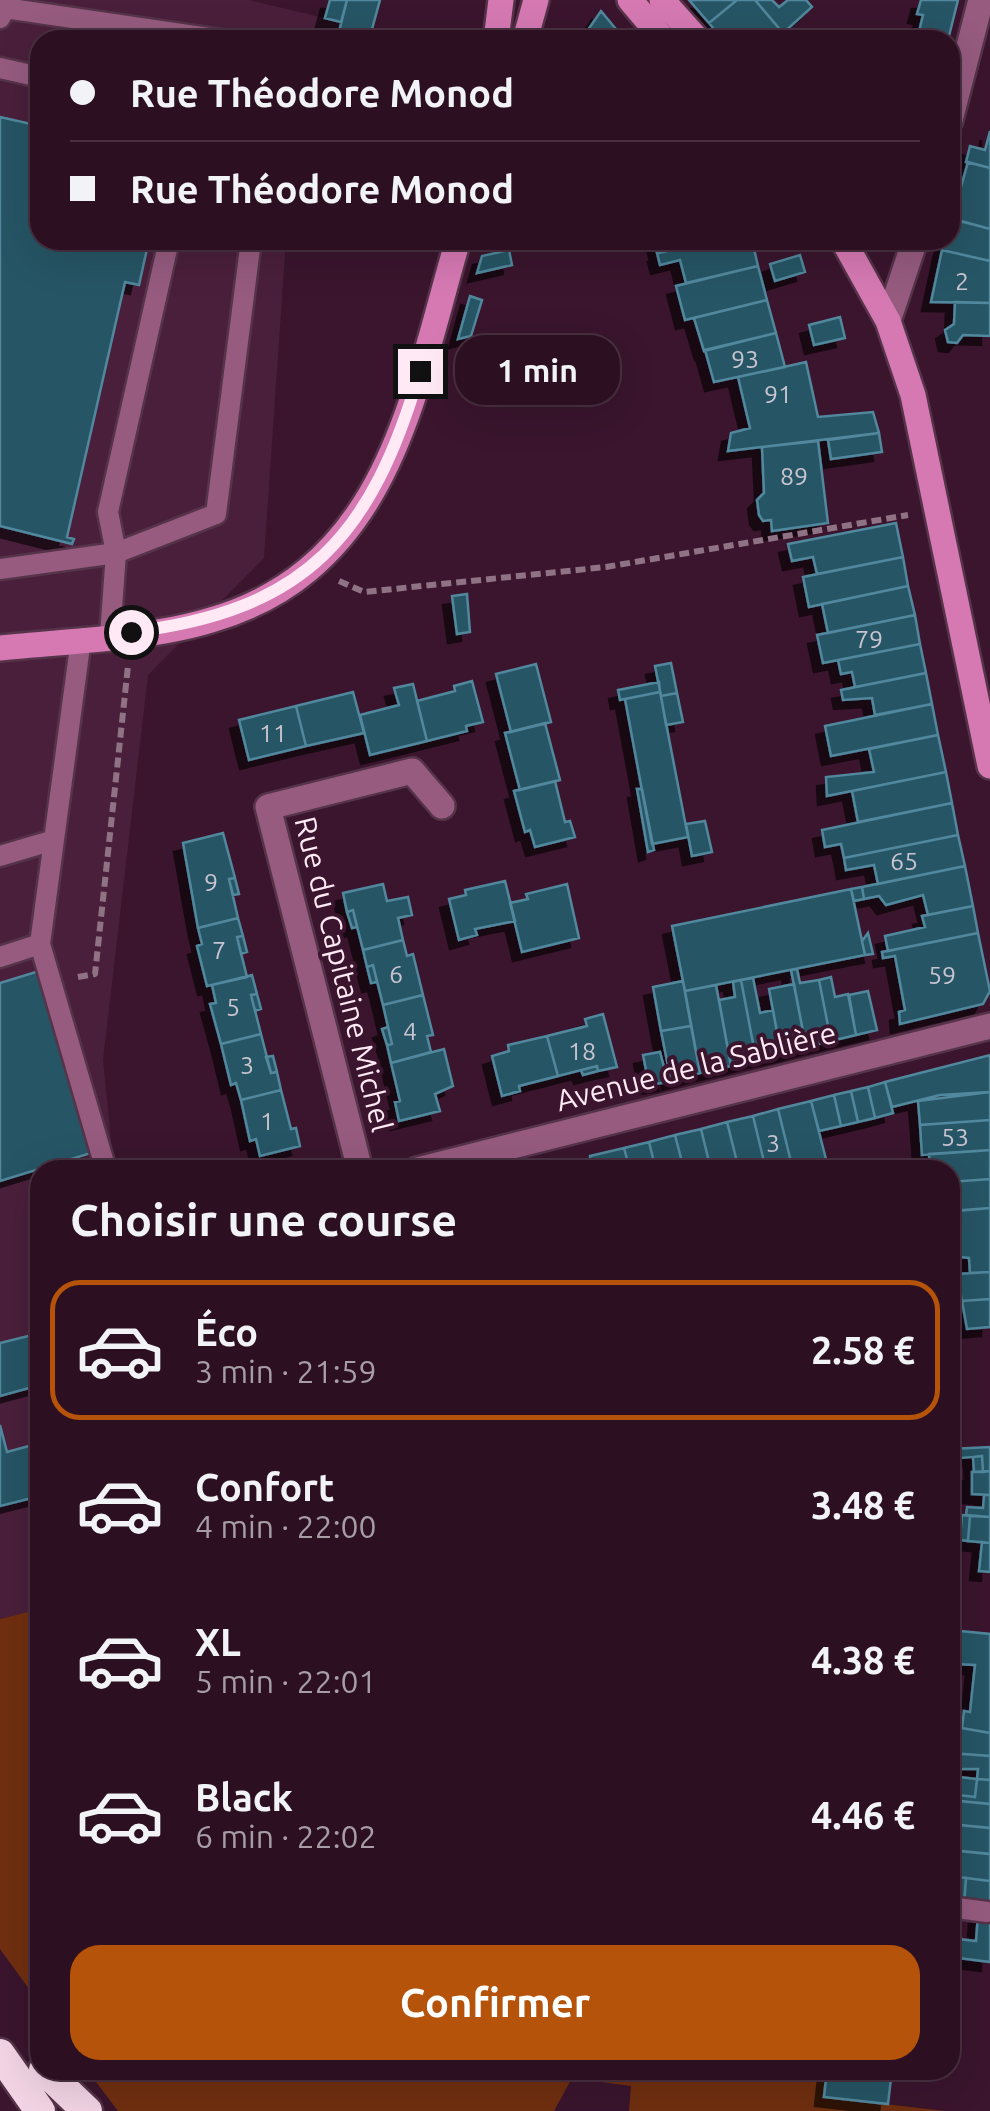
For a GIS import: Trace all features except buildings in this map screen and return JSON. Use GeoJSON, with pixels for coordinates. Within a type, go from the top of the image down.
{"type":"FeatureCollection","features":[{"type":"Feature","properties":{"kind":"highway"},"geometry":{"type":"LineString","coordinates":[[0,2031],[30,2057]]}},
{"type":"Feature","properties":{"kind":"highway"},"geometry":{"type":"LineString","coordinates":[[0,2054],[40,2111]]}},
{"type":"Feature","properties":{"kind":"highway"},"geometry":{"type":"LineString","coordinates":[[54,2080],[86,2111]]}},
{"type":"Feature","properties":{"kind":"street"},"geometry":{"type":"LineString","coordinates":[[497,30],[501,0]]}},
{"type":"Feature","properties":{"kind":"street"},"geometry":{"type":"LineString","coordinates":[[528,30],[536,0]]}},
{"type":"Feature","properties":{"kind":"street"},"geometry":{"type":"LineString","coordinates":[[630,0],[656,30]]}},
{"type":"Feature","properties":{"kind":"street"},"geometry":{"type":"LineString","coordinates":[[662,0],[689,30]]}},
{"type":"Feature","properties":{"kind":"street"},"geometry":{"type":"LineString","coordinates":[[960,80],[980,0]]}},
{"type":"Feature","properties":{"kind":"street"},"geometry":{"type":"LineString","coordinates":[[0,648],[186,626],[229,614],[316,561],[358,519],[383,479],[401,434],[455,250]]}},
{"type":"Feature","properties":{"kind":"street"},"geometry":{"type":"LineString","coordinates":[[848,250],[888,321],[914,396],[990,766]]}},
{"type":"Feature","properties":{"kind":"street"},"geometry":{"type":"LineString","coordinates":[[888,321],[912,250]]}},
{"type":"Feature","properties":{"kind":"street","name":"Rue du Capitaine Michel"},"geometry":{"type":"LineString","coordinates":[[357,1160],[268,807],[412,771],[442,806]]}},
{"type":"Feature","properties":{"kind":"street","name":"Avenue de la Sablière"},"geometry":{"type":"LineString","coordinates":[[457,1160],[990,1026]]}},
{"type":"Feature","properties":{"kind":"lane"},"geometry":{"type":"LineString","coordinates":[[0,18],[5,8],[154,30]]}},
{"type":"Feature","properties":{"kind":"lane"},"geometry":{"type":"LineString","coordinates":[[0,68],[30,75]]}},
{"type":"Feature","properties":{"kind":"lane"},"geometry":{"type":"LineString","coordinates":[[120,634],[116,553],[108,512],[167,250]]}},
{"type":"Feature","properties":{"kind":"lane"},"geometry":{"type":"LineString","coordinates":[[0,570],[116,553],[216,514],[250,250]]}},
{"type":"Feature","properties":{"kind":"lane"},"geometry":{"type":"LineString","coordinates":[[81,638],[40,944],[103,1160]]}},
{"type":"Feature","properties":{"kind":"lane"},"geometry":{"type":"LineString","coordinates":[[0,856],[54,840]]}},
{"type":"Feature","properties":{"kind":"lane"},"geometry":{"type":"LineString","coordinates":[[0,957],[40,944]]}},
{"type":"Feature","properties":{"kind":"lane"},"geometry":{"type":"LineString","coordinates":[[960,1908],[987,1912]]}},
{"type":"Feature","properties":{"kind":"path"},"geometry":{"type":"LineString","coordinates":[[316,561],[341,583],[364,592],[606,567],[939,510]]}},
{"type":"Feature","properties":{"kind":"path"},"geometry":{"type":"LineString","coordinates":[[52,982],[95,974],[120,634]]}},
{"type":"Feature","properties":{"kind":"shaded area"},"geometry":{"type":"Polygon","coordinates":[[[0,0],[249,0],[341,22],[339,30],[30,30],[30,250],[285,250],[264,558],[148,675],[103,1060],[113,1160],[30,1160],[30,1612],[0,1619],[0,0]]]}},
{"type":"Feature","properties":{"kind":"shaded area"},"geometry":{"type":"Polygon","coordinates":[[[30,1612],[30,1990],[0,1949],[0,1619],[30,1612]]]}},
{"type":"Feature","properties":{"kind":"shaded area"},"geometry":{"type":"Polygon","coordinates":[[[95,2080],[571,2080],[554,2111],[118,2111],[95,2080]]]}},
{"type":"Feature","properties":{"kind":"shaded area"},"geometry":{"type":"Polygon","coordinates":[[[587,2080],[824,2080],[824,2097],[945,2111],[629,2111],[631,2086],[587,2080]]]}},
{"type":"Feature","properties":{"kind":"route"},"geometry":{"type":"LineString","coordinates":[[131,632],[186,626],[229,614],[316,561],[358,519],[383,479],[420,371]]}}]}
